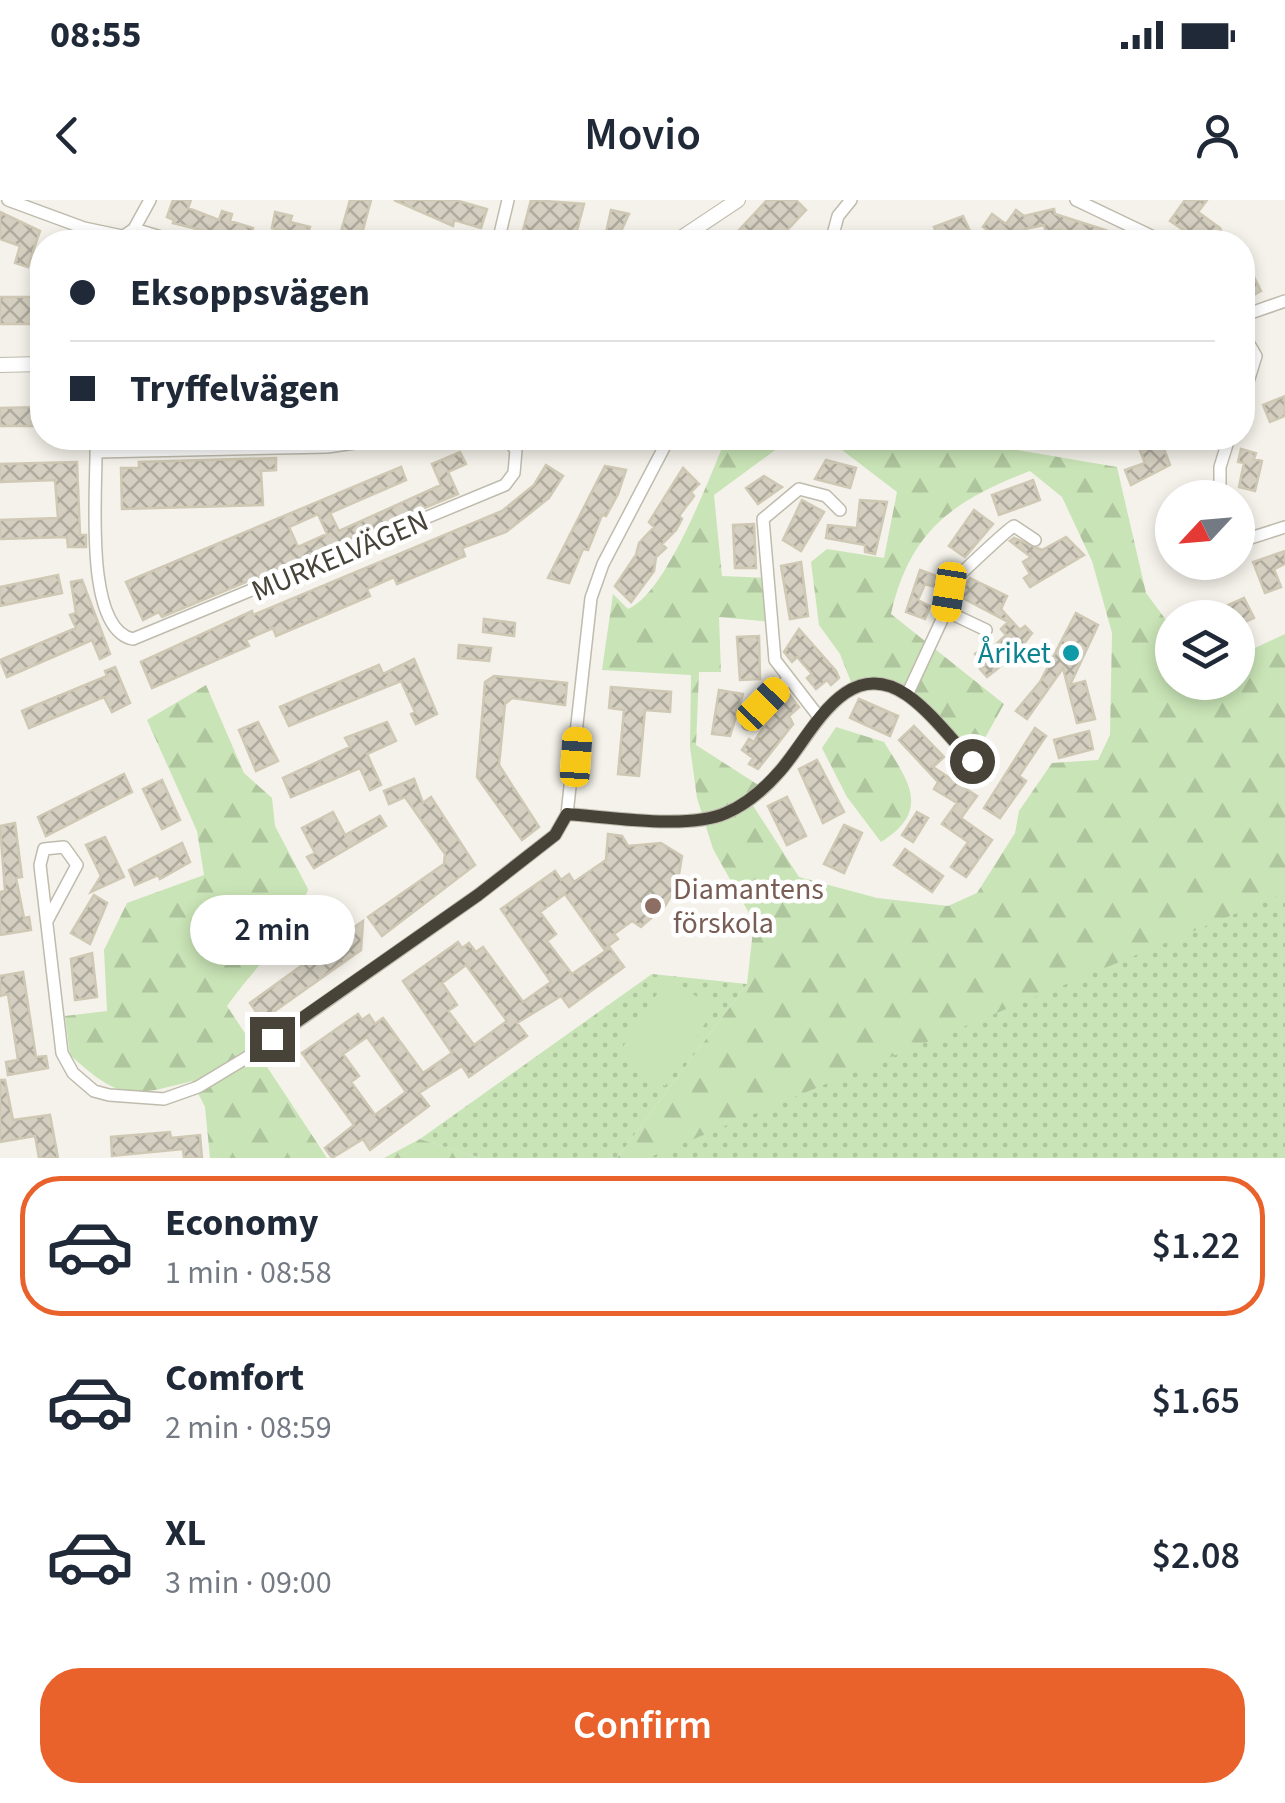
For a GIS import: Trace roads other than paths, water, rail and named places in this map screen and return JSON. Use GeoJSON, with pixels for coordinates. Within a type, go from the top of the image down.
{"type":"FeatureCollection","features":[{"type":"Feature","properties":{"kind":"street"},"geometry":{"type":"LineString","coordinates":[[8,200],[91,230]]}},
{"type":"Feature","properties":{"kind":"street"},"geometry":{"type":"LineString","coordinates":[[137,230],[134,229],[150,200]]}},
{"type":"Feature","properties":{"kind":"street"},"geometry":{"type":"LineString","coordinates":[[501,230],[508,200]]}},
{"type":"Feature","properties":{"kind":"street"},"geometry":{"type":"LineString","coordinates":[[693,230],[738,200]]}},
{"type":"Feature","properties":{"kind":"street"},"geometry":{"type":"LineString","coordinates":[[834,230],[838,216],[851,200]]}},
{"type":"Feature","properties":{"kind":"street"},"geometry":{"type":"LineString","coordinates":[[1076,200],[1139,230]]}},
{"type":"Feature","properties":{"kind":"street"},"geometry":{"type":"LineString","coordinates":[[1255,311],[1285,301]]}},
{"type":"Feature","properties":{"kind":"street"},"geometry":{"type":"LineString","coordinates":[[0,365],[30,364]]}},
{"type":"Feature","properties":{"kind":"street"},"geometry":{"type":"LineString","coordinates":[[97,452],[189,450]]}},
{"type":"Feature","properties":{"kind":"street","name":"MURKELVÄGEN"},"geometry":{"type":"LineString","coordinates":[[97,452],[93,547],[109,614],[123,637],[152,634],[490,493],[506,485],[514,473],[516,450]]}},
{"type":"Feature","properties":{"kind":"street"},"geometry":{"type":"LineString","coordinates":[[47,922],[77,865],[64,847],[55,845],[44,849],[40,858],[47,922],[62,1054],[73,1073],[94,1092],[139,1100],[164,1099],[222,1074],[478,895],[555,835],[567,814],[590,598],[663,450]]}},
{"type":"Feature","properties":{"kind":"street"},"geometry":{"type":"LineString","coordinates":[[1220,480],[1225,450]]}},
{"type":"Feature","properties":{"kind":"street"},"geometry":{"type":"LineString","coordinates":[[818,717],[775,660],[772,578],[764,519],[798,489],[826,496],[840,510]]}},
{"type":"Feature","properties":{"kind":"street"},"geometry":{"type":"LineString","coordinates":[[906,694],[946,612],[956,578],[1014,526],[1035,540]]}},
{"type":"Feature","properties":{"kind":"street"},"geometry":{"type":"LineString","coordinates":[[1255,537],[1285,527]]}},
{"type":"Feature","properties":{"kind":"street"},"geometry":{"type":"LineString","coordinates":[[946,612],[986,630]]}},
{"type":"Feature","properties":{"kind":"street"},"geometry":{"type":"LineString","coordinates":[[748,724],[788,679]]}},
{"type":"Feature","properties":{"kind":"street"},"geometry":{"type":"LineString","coordinates":[[567,814],[707,821],[750,800],[782,770],[818,717],[854,687],[881,686],[906,694],[972,761]]}},
{"type":"Feature","properties":{"kind":"place","name":"Åriket"},"geometry":{"type":"Point","coordinates":[1071,653]}},
{"type":"Feature","properties":{"kind":"place","name":"Diamantens förskola"},"geometry":{"type":"Point","coordinates":[653,906]}}]}
